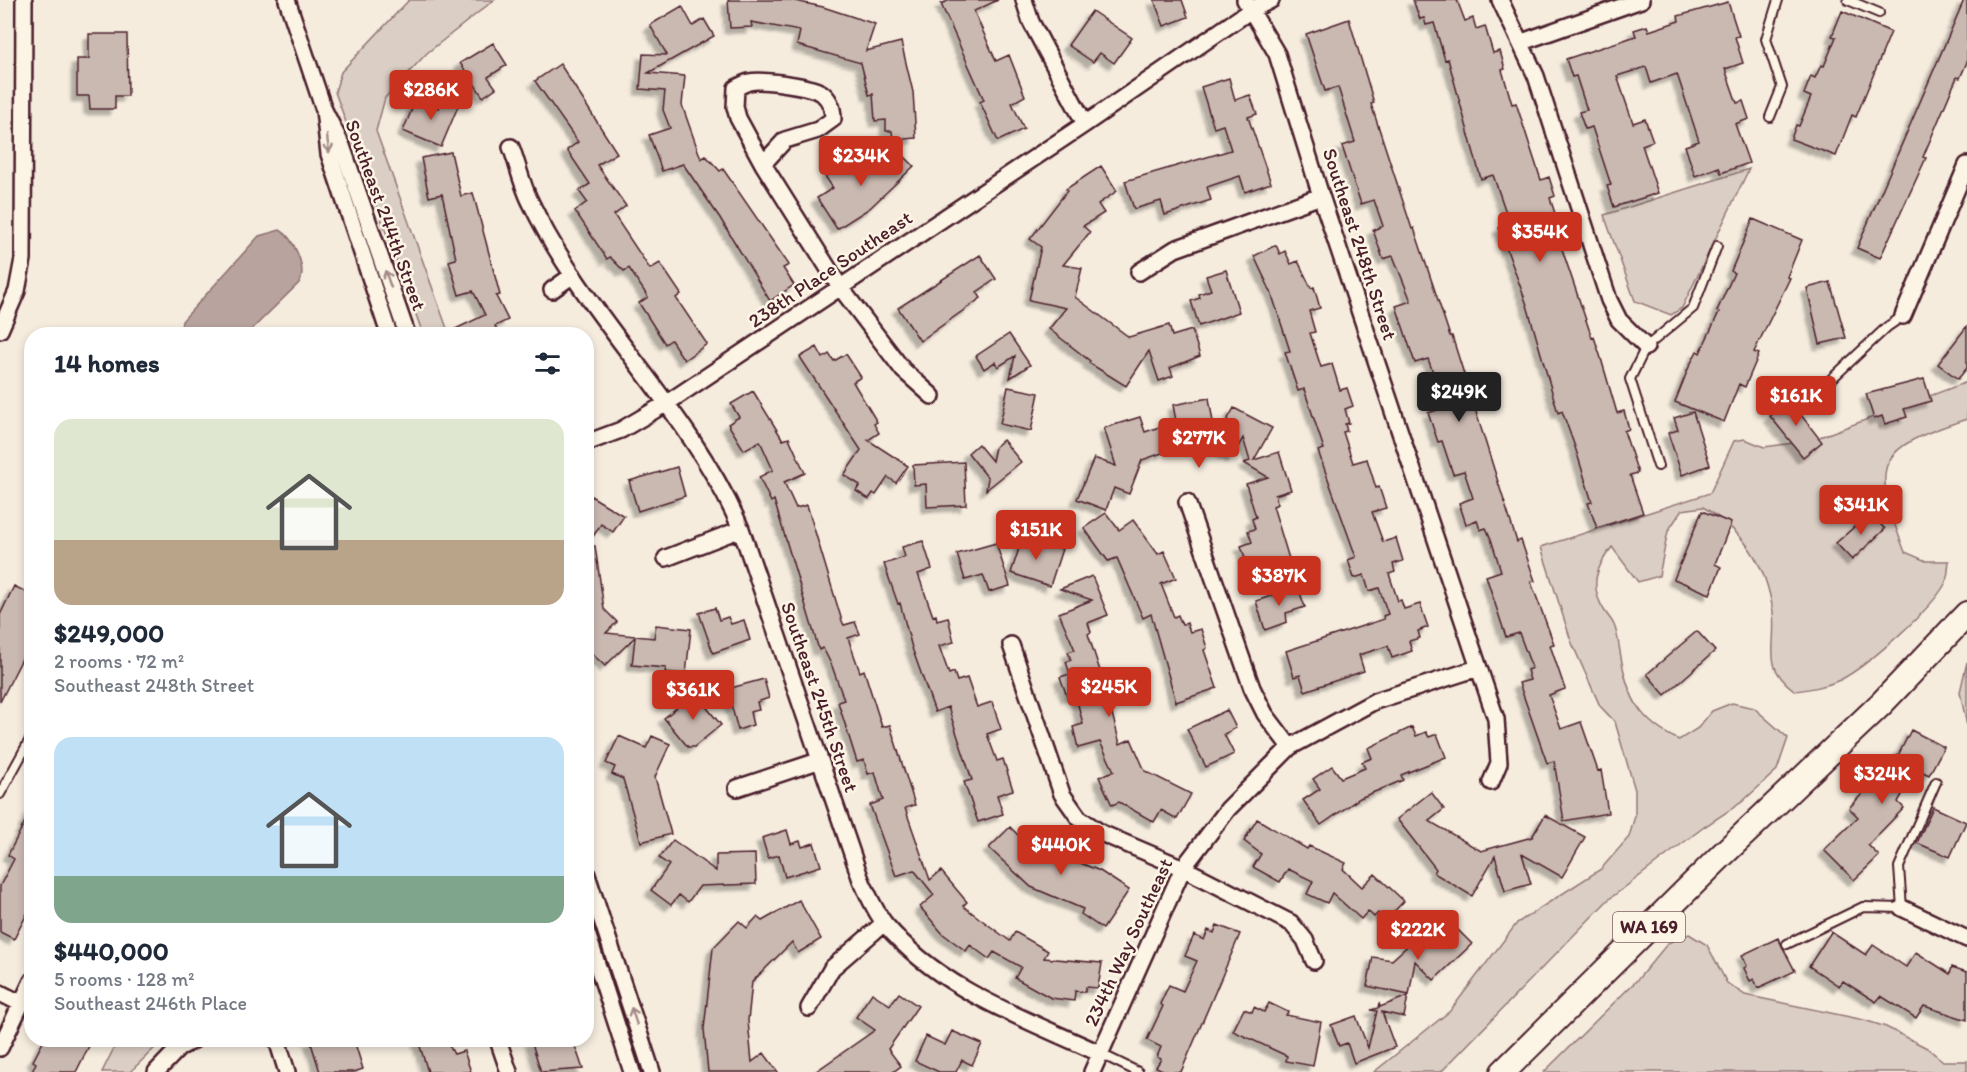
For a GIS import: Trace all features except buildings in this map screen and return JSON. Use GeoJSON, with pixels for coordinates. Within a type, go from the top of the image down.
{"type":"FeatureCollection","features":[{"type":"Feature","properties":{"kind":"main road","name":"WA 169"},"geometry":{"type":"LineString","coordinates":[[1503,1072],[1721,856],[1881,704],[1967,614]]}},
{"type":"Feature","properties":{"kind":"street"},"geometry":{"type":"LineString","coordinates":[[0,330],[17,291],[23,259],[24,0]]}},
{"type":"Feature","properties":{"kind":"street","name":"Southeast 244th Street"},"geometry":{"type":"LineString","coordinates":[[287,0],[324,110],[342,146],[405,327]]}},
{"type":"Feature","properties":{"kind":"street"},"geometry":{"type":"LineString","coordinates":[[1024,0],[1031,22],[1085,124]]}},
{"type":"Feature","properties":{"kind":"street","name":"238th Place Southeast"},"geometry":{"type":"LineString","coordinates":[[594,440],[621,430],[667,403],[1085,124],[1248,5],[1271,0]]}},
{"type":"Feature","properties":{"kind":"street"},"geometry":{"type":"LineString","coordinates":[[1500,0],[1522,42],[1536,76],[1609,300],[1619,320],[1646,347]]}},
{"type":"Feature","properties":{"kind":"street"},"geometry":{"type":"LineString","coordinates":[[1522,42],[1641,0]]}},
{"type":"Feature","properties":{"kind":"street","name":"Southeast 248th Street"},"geometry":{"type":"LineString","coordinates":[[1248,5],[1277,54],[1321,196],[1496,719],[1499,763],[1491,782]]}},
{"type":"Feature","properties":{"kind":"street"},"geometry":{"type":"LineString","coordinates":[[763,164],[785,140],[818,130],[833,119],[833,110],[823,94],[813,90],[761,81],[750,82],[736,88],[735,107],[738,118],[763,164],[840,287],[903,370],[932,396]]}},
{"type":"Feature","properties":{"kind":"street","name":"Southeast 244th Street"},"geometry":{"type":"LineString","coordinates":[[324,110],[329,154],[387,327]]}},
{"type":"Feature","properties":{"kind":"street","name":"Southeast 245th Street"},"geometry":{"type":"LineString","coordinates":[[511,147],[530,202],[573,275],[667,403],[727,497],[741,529],[818,760],[861,880],[884,923],[925,965],[956,986],[1099,1053]]}},
{"type":"Feature","properties":{"kind":"street"},"geometry":{"type":"LineString","coordinates":[[1903,316],[1962,194],[1967,165]]}},
{"type":"Feature","properties":{"kind":"street"},"geometry":{"type":"LineString","coordinates":[[1139,272],[1175,249],[1321,196]]}},
{"type":"Feature","properties":{"kind":"street"},"geometry":{"type":"LineString","coordinates":[[552,290],[573,275]]}},
{"type":"Feature","properties":{"kind":"street"},"geometry":{"type":"LineString","coordinates":[[1187,502],[1252,688],[1265,714],[1290,747]]}},
{"type":"Feature","properties":{"kind":"street"},"geometry":{"type":"LineString","coordinates":[[666,558],[741,529]]}},
{"type":"Feature","properties":{"kind":"street"},"geometry":{"type":"LineString","coordinates":[[1011,645],[1062,794],[1079,818],[1101,833],[1183,868],[1291,923],[1305,940],[1314,961]]}},
{"type":"Feature","properties":{"kind":"street","name":"234th Way Southeast"},"geometry":{"type":"LineString","coordinates":[[1092,1072],[1183,868],[1228,809],[1290,747],[1375,701],[1478,668]]}},
{"type":"Feature","properties":{"kind":"street"},"geometry":{"type":"LineString","coordinates":[[736,788],[818,760]]}},
{"type":"Feature","properties":{"kind":"street"},"geometry":{"type":"LineString","coordinates":[[1902,908],[1967,939]]}},
{"type":"Feature","properties":{"kind":"street"},"geometry":{"type":"LineString","coordinates":[[594,910],[652,1072]]}},
{"type":"Feature","properties":{"kind":"street"},"geometry":{"type":"LineString","coordinates":[[809,1008],[832,968],[884,923]]}},
{"type":"Feature","properties":{"kind":"street"},"geometry":{"type":"LineString","coordinates":[[594,955],[632,1072]]}},
{"type":"Feature","properties":{"kind":"street"},"geometry":{"type":"LineString","coordinates":[[0,993],[20,1003]]}},
{"type":"Feature","properties":{"kind":"street"},"geometry":{"type":"LineString","coordinates":[[0,1048],[24,996]]}},
{"type":"Feature","properties":{"kind":"street"},"geometry":{"type":"LineString","coordinates":[[156,1072],[181,1047]]}},
{"type":"Feature","properties":{"kind":"street"},"geometry":{"type":"LineString","coordinates":[[278,1047],[287,1072]]}},
{"type":"Feature","properties":{"kind":"street"},"geometry":{"type":"LineString","coordinates":[[500,1047],[509,1072]]}},
{"type":"Feature","properties":{"kind":"lane"},"geometry":{"type":"LineString","coordinates":[[1770,117],[1782,87],[1767,39],[1778,0]]}},
{"type":"Feature","properties":{"kind":"lane"},"geometry":{"type":"LineString","coordinates":[[1848,0],[1879,13]]}},
{"type":"Feature","properties":{"kind":"lane"},"geometry":{"type":"LineString","coordinates":[[1658,466],[1630,379],[1646,347],[1693,308],[1717,246]]}},
{"type":"Feature","properties":{"kind":"lane"},"geometry":{"type":"LineString","coordinates":[[1809,400],[1887,327],[1903,316]]}},
{"type":"Feature","properties":{"kind":"lane"},"geometry":{"type":"LineString","coordinates":[[0,794],[24,750]]}},
{"type":"Feature","properties":{"kind":"lane"},"geometry":{"type":"LineString","coordinates":[[1787,944],[1863,907],[1902,908],[1899,867],[1936,782]]}},
{"type":"Feature","properties":{"kind":"lane"},"geometry":{"type":"LineString","coordinates":[[1099,1053],[1138,1072]]}},
{"type":"Feature","properties":{"kind":"shaded area"},"geometry":{"type":"Polygon","coordinates":[[[409,0],[494,0],[427,53],[385,98],[376,131],[446,327],[420,327],[335,92],[341,72],[409,0]]]}},
{"type":"Feature","properties":{"kind":"shaded area"},"geometry":{"type":"Polygon","coordinates":[[[1749,169],[1682,308],[1671,315],[1635,301],[1604,215],[1749,169]]]}},
{"type":"Feature","properties":{"kind":"shaded area"},"geometry":{"type":"Polygon","coordinates":[[[280,230],[290,239],[298,254],[302,270],[299,283],[254,327],[181,327],[182,321],[259,236],[280,230]]]}},
{"type":"Feature","properties":{"kind":"shaded area"},"geometry":{"type":"Polygon","coordinates":[[[1967,382],[1967,419],[1913,440],[1897,451],[1888,463],[1885,478],[1887,497],[1905,552],[1926,561],[1949,561],[1945,584],[1938,595],[1897,637],[1840,680],[1795,691],[1784,682],[1774,664],[1773,612],[1770,594],[1759,564],[1741,538],[1703,507],[1682,510],[1668,531],[1659,576],[1638,582],[1612,547],[1598,569],[1597,593],[1599,601],[1613,623],[1632,697],[1645,717],[1679,740],[1698,728],[1712,711],[1732,703],[1754,708],[1788,738],[1777,770],[1742,802],[1704,827],[1608,900],[1441,1072],[1374,1072],[1450,1011],[1517,923],[1601,869],[1629,837],[1635,816],[1635,790],[1615,722],[1600,706],[1571,641],[1541,547],[1710,493],[1734,441],[1745,439],[1764,447],[1809,441],[1967,382]]]}},
{"type":"Feature","properties":{"kind":"shaded area"},"geometry":{"type":"Polygon","coordinates":[[[1967,662],[1967,726],[1960,692],[1967,662]]]}},
{"type":"Feature","properties":{"kind":"shaded area"},"geometry":{"type":"Polygon","coordinates":[[[1689,934],[1707,945],[1727,983],[1745,995],[1864,1020],[1886,1027],[1927,1048],[1943,1061],[1967,1061],[1967,1072],[1544,1072],[1638,979],[1668,943],[1689,934]]]}},
{"type":"Feature","properties":{"kind":"shaded area"},"geometry":{"type":"Polygon","coordinates":[[[114,1047],[156,1047],[130,1072],[102,1072],[114,1047]]]}}]}
